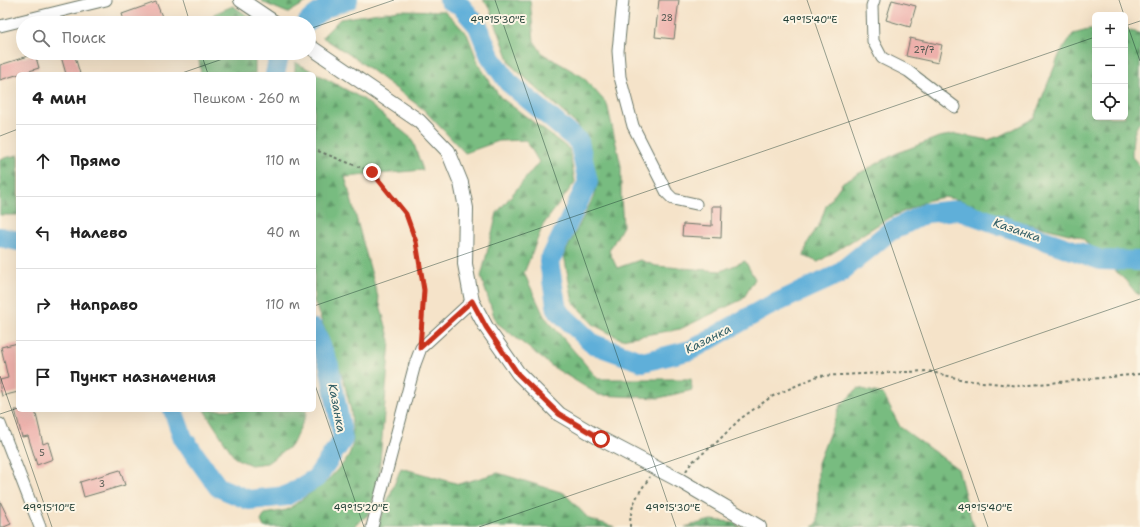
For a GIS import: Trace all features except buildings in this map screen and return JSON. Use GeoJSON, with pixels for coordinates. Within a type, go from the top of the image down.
{"type":"FeatureCollection","features":[{"type":"Feature","properties":{"kind":"street"},"geometry":{"type":"LineString","coordinates":[[41,16],[106,0]]}},
{"type":"Feature","properties":{"kind":"street"},"geometry":{"type":"LineString","coordinates":[[623,0],[618,50],[618,66],[633,126],[638,139],[666,192],[673,199],[696,204]]}},
{"type":"Feature","properties":{"kind":"street"},"geometry":{"type":"LineString","coordinates":[[874,0],[872,6],[873,41],[882,58],[908,71],[955,107]]}},
{"type":"Feature","properties":{"kind":"street"},"geometry":{"type":"LineString","coordinates":[[244,2],[265,16]]}},
{"type":"Feature","properties":{"kind":"street"},"geometry":{"type":"LineString","coordinates":[[0,26],[16,22]]}},
{"type":"Feature","properties":{"kind":"street"},"geometry":{"type":"LineString","coordinates":[[316,51],[419,121],[448,151],[461,183],[466,208],[465,264],[472,301],[486,327],[518,374],[559,414],[601,439],[679,480],[759,527]]}},
{"type":"Feature","properties":{"kind":"street"},"geometry":{"type":"LineString","coordinates":[[372,527],[420,348],[472,301]]}},
{"type":"Feature","properties":{"kind":"street"},"geometry":{"type":"LineString","coordinates":[[0,424],[40,527]]}},
{"type":"Feature","properties":{"kind":"path"},"geometry":{"type":"LineString","coordinates":[[318,152],[372,172],[406,214],[416,242],[424,290],[420,348]]}},
{"type":"Feature","properties":{"kind":"path"},"geometry":{"type":"LineString","coordinates":[[679,480],[692,462],[716,443],[740,419],[771,397],[818,376],[928,371],[964,380],[1020,386],[1140,374]]}},
{"type":"Feature","properties":{"kind":"path"},"geometry":{"type":"LineString","coordinates":[[630,527],[630,517],[636,496],[656,468]]}},
{"type":"Feature","properties":{"kind":"green space"},"geometry":{"type":"Polygon","coordinates":[[[261,0],[310,0],[288,13],[264,3],[261,0]]]}},
{"type":"Feature","properties":{"kind":"green space"},"geometry":{"type":"Polygon","coordinates":[[[483,0],[530,0],[534,41],[543,54],[583,77],[607,104],[621,166],[623,226],[609,251],[617,268],[640,260],[656,266],[721,271],[745,261],[755,279],[743,299],[680,329],[621,339],[594,325],[573,302],[564,255],[593,198],[597,183],[594,167],[577,125],[511,65],[490,8],[483,0]]]}},
{"type":"Feature","properties":{"kind":"green space"},"geometry":{"type":"Polygon","coordinates":[[[233,6],[248,16],[213,16],[214,14],[233,6]]]}},
{"type":"Feature","properties":{"kind":"green space"},"geometry":{"type":"Polygon","coordinates":[[[399,10],[445,11],[467,34],[479,65],[500,97],[569,149],[575,182],[543,225],[524,273],[544,316],[598,379],[691,379],[692,390],[659,398],[599,395],[553,367],[496,322],[481,277],[497,213],[539,162],[526,140],[499,141],[465,153],[423,109],[355,58],[322,37],[340,19],[399,10]]]}},
{"type":"Feature","properties":{"kind":"green space"},"geometry":{"type":"Polygon","coordinates":[[[1092,30],[1092,120],[1128,120],[1128,31],[1140,33],[1140,122],[1134,134],[1132,143],[1132,157],[1140,166],[1140,295],[1137,294],[1127,282],[1081,237],[1005,218],[960,200],[944,197],[929,200],[887,219],[818,262],[804,256],[808,242],[820,223],[826,206],[843,182],[895,154],[939,137],[956,134],[988,140],[1003,135],[1034,118],[1060,53],[1073,34],[1092,30]]]}},
{"type":"Feature","properties":{"kind":"green space"},"geometry":{"type":"Polygon","coordinates":[[[199,60],[256,60],[255,72],[201,72],[199,60]]]}},
{"type":"Feature","properties":{"kind":"green space"},"geometry":{"type":"Polygon","coordinates":[[[295,62],[313,72],[295,72],[295,62]]]}},
{"type":"Feature","properties":{"kind":"green space"},"geometry":{"type":"Polygon","coordinates":[[[316,73],[363,99],[412,139],[423,170],[345,177],[390,341],[378,485],[368,515],[353,527],[264,527],[261,521],[265,514],[287,510],[327,481],[348,458],[353,443],[351,411],[344,381],[316,306],[316,73]]]}},
{"type":"Feature","properties":{"kind":"green space"},"geometry":{"type":"Polygon","coordinates":[[[16,155],[16,215],[0,215],[0,159],[16,155]]]}},
{"type":"Feature","properties":{"kind":"green space"},"geometry":{"type":"Polygon","coordinates":[[[858,388],[883,394],[900,427],[958,469],[971,519],[975,527],[813,527],[818,522],[818,463],[840,406],[858,388]]]}},
{"type":"Feature","properties":{"kind":"green space"},"geometry":{"type":"Polygon","coordinates":[[[205,412],[306,412],[292,445],[267,463],[251,465],[235,458],[205,412]]]}},
{"type":"Feature","properties":{"kind":"green space"},"geometry":{"type":"Polygon","coordinates":[[[401,468],[459,484],[498,473],[564,493],[589,519],[615,527],[377,527],[401,468]]]}},
{"type":"Feature","properties":{"kind":"green space"},"geometry":{"type":"Polygon","coordinates":[[[711,520],[733,522],[740,527],[685,527],[711,520]]]}},
{"type":"Feature","properties":{"kind":"waterway","name":"Казанка"},"geometry":{"type":"LineString","coordinates":[[315,16],[326,8],[348,0]]}},
{"type":"Feature","properties":{"kind":"waterway","name":"Казанка"},"geometry":{"type":"LineString","coordinates":[[449,0],[460,5],[478,26],[490,56],[508,82],[579,142],[588,182],[549,262],[557,310],[593,344],[643,362],[691,350],[765,308],[837,275],[889,232],[926,213],[958,210],[1101,260],[1140,261]]}},
{"type":"Feature","properties":{"kind":"waterway","name":"Казанка"},"geometry":{"type":"LineString","coordinates":[[275,72],[278,60]]}},
{"type":"Feature","properties":{"kind":"waterway","name":"Казанка"},"geometry":{"type":"LineString","coordinates":[[0,237],[16,241]]}},
{"type":"Feature","properties":{"kind":"waterway","name":"Казанка"},"geometry":{"type":"LineString","coordinates":[[174,412],[183,438],[218,487],[249,500],[286,496],[316,478],[343,439],[329,365],[316,334]]}},
{"type":"Feature","properties":{"kind":"route"},"geometry":{"type":"LineString","coordinates":[[372,172],[406,214],[416,242],[424,290],[420,348],[472,301],[486,327],[518,374],[559,414],[601,439]]}}]}
